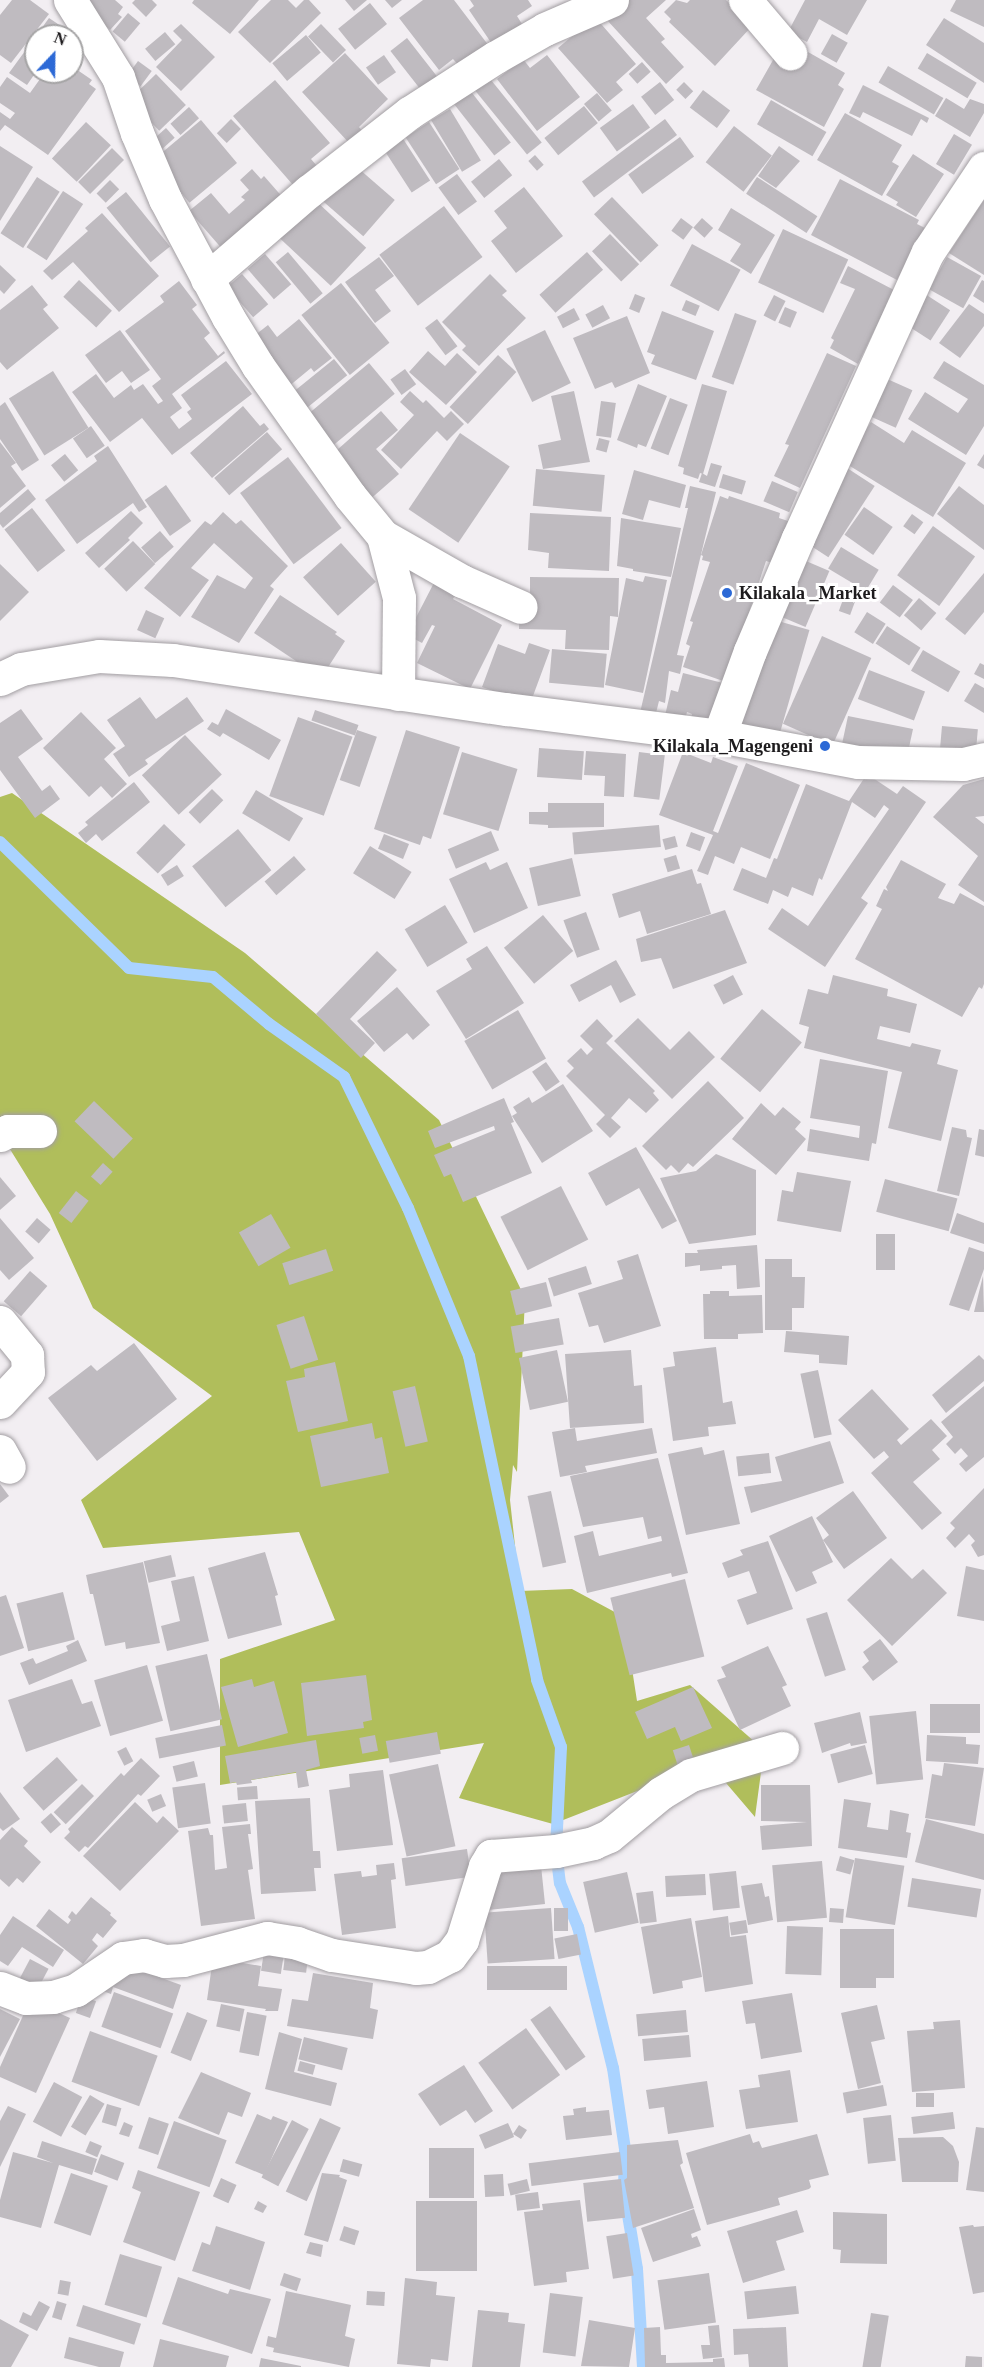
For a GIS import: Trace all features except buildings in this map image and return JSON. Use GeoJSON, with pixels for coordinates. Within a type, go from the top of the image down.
{"type":"FeatureCollection","features":[{"type":"Feature","properties":{"kind":"street"},"geometry":{"type":"LineString","coordinates":[[70,0],[118,77],[137,133],[165,199],[207,279],[258,366],[350,496],[383,536],[462,581],[520,607]]}},
{"type":"Feature","properties":{"kind":"street"},"geometry":{"type":"LineString","coordinates":[[207,279],[309,190],[410,113],[496,57],[549,11],[612,0]]}},
{"type":"Feature","properties":{"kind":"street"},"geometry":{"type":"LineString","coordinates":[[745,0],[790,53]]}},
{"type":"Feature","properties":{"kind":"street"},"geometry":{"type":"LineString","coordinates":[[719,736],[750,651],[794,548],[928,252],[984,168]]}},
{"type":"Feature","properties":{"kind":"street"},"geometry":{"type":"LineString","coordinates":[[383,536],[399,598],[398,694]]}},
{"type":"Feature","properties":{"kind":"street"},"geometry":{"type":"LineString","coordinates":[[0,680],[21,669],[99,656],[173,660],[398,694],[719,736],[858,762],[963,764],[984,759]]}},
{"type":"Feature","properties":{"kind":"street"},"geometry":{"type":"LineString","coordinates":[[0,1135],[8,1131],[40,1131]]}},
{"type":"Feature","properties":{"kind":"street"},"geometry":{"type":"LineString","coordinates":[[0,1322],[27,1355],[28,1372],[0,1402]]}},
{"type":"Feature","properties":{"kind":"street"},"geometry":{"type":"LineString","coordinates":[[0,1988],[26,1998],[52,1997],[76,1990],[123,1958],[144,1955],[165,1961],[183,1960],[267,1938],[297,1943],[332,1955],[416,1968],[428,1967],[450,1956],[462,1940],[485,1866],[491,1856],[556,1851],[593,1843],[609,1836],[661,1793],[691,1775],[782,1748]]}},
{"type":"Feature","properties":{"kind":"green space"},"geometry":{"type":"Polygon","coordinates":[[[12,793],[245,953],[439,1120],[525,1298],[517,1472],[513,1465],[510,1500],[520,1591],[572,1589],[624,1617],[637,1701],[690,1685],[764,1750],[755,1817],[709,1763],[553,1824],[459,1798],[484,1743],[220,1785],[220,1659],[335,1620],[299,1532],[103,1548],[81,1500],[212,1396],[93,1308],[50,1214],[0,1133],[0,797],[12,793]]]}},
{"type":"Feature","properties":{"kind":"waterway"},"geometry":{"type":"LineString","coordinates":[[0,842],[129,968],[213,977],[269,1024],[344,1077],[408,1208],[469,1356],[537,1680],[561,1747],[556,1851],[560,1883],[578,1927],[613,2068],[625,2149],[624,2191],[637,2269],[643,2367]]}},
{"type":"Feature","properties":{"kind":"place","name":"Kilakala _Market"},"geometry":{"type":"Point","coordinates":[727,593]}},
{"type":"Feature","properties":{"kind":"place","name":"Kilakala_Magengeni"},"geometry":{"type":"Point","coordinates":[825,746]}}]}
